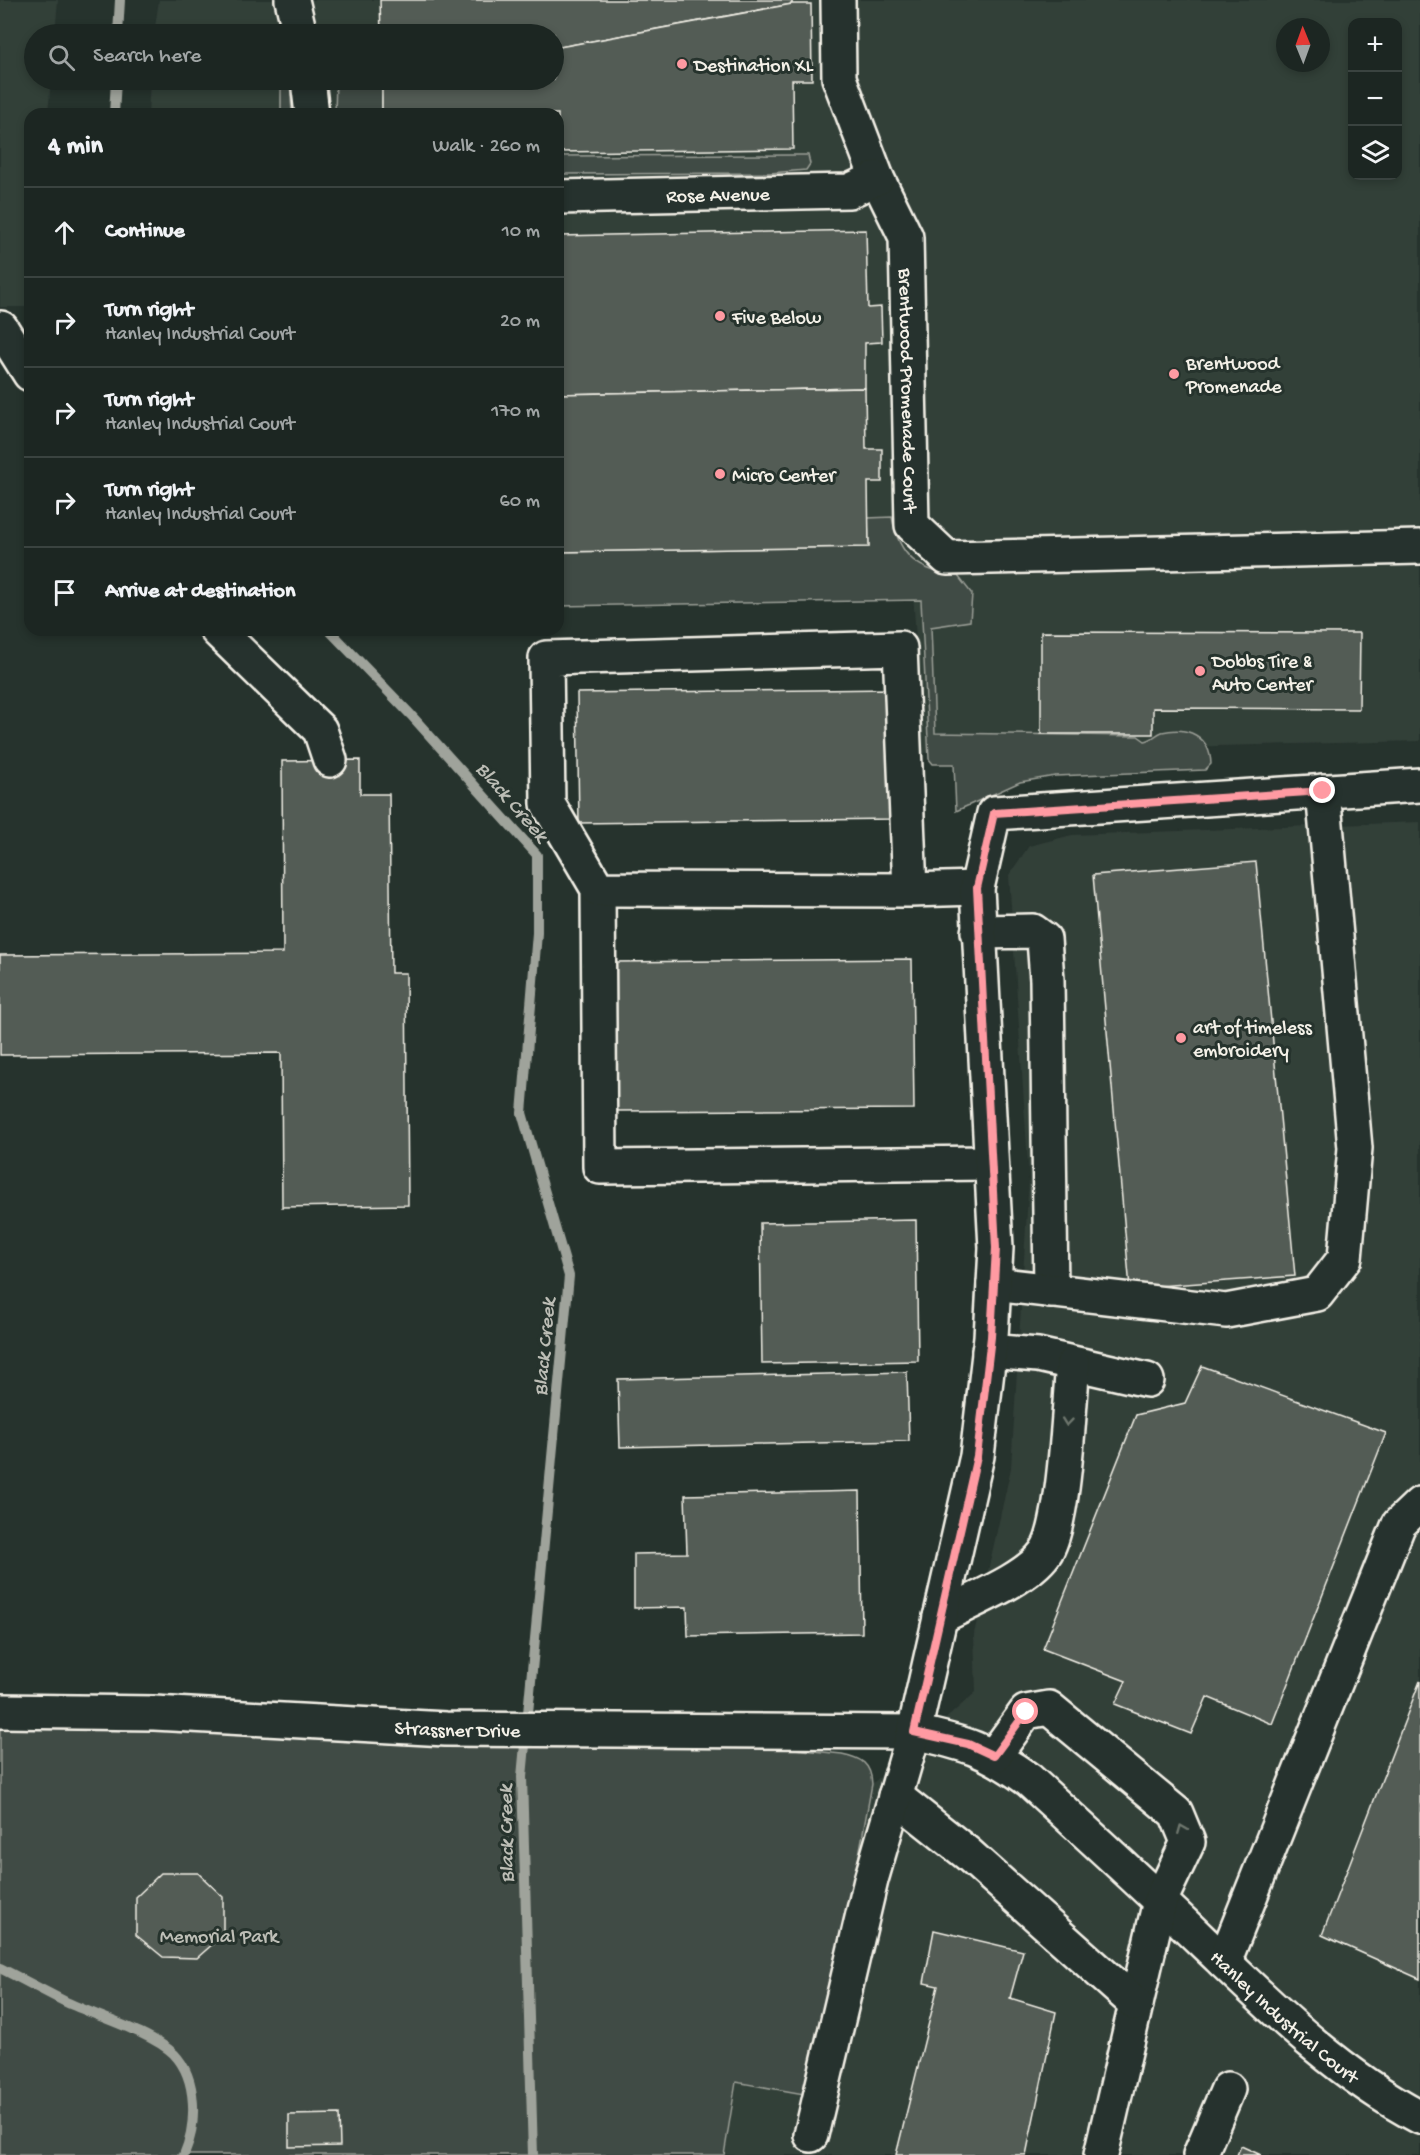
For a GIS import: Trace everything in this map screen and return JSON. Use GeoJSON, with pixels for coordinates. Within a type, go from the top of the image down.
{"type":"FeatureCollection","features":[{"type":"Feature","properties":{"kind":"street"},"geometry":{"type":"LineString","coordinates":[[292,0],[298,24]]}},
{"type":"Feature","properties":{"kind":"street","name":"Brentwood Promenade Court"},"geometry":{"type":"LineString","coordinates":[[838,0],[839,78],[877,178],[906,237],[912,525],[946,558],[1420,547]]}},
{"type":"Feature","properties":{"kind":"street"},"geometry":{"type":"LineString","coordinates":[[309,90],[311,108]]}},
{"type":"Feature","properties":{"kind":"street","name":"Rose Avenue"},"geometry":{"type":"LineString","coordinates":[[564,197],[849,191],[877,178]]}},
{"type":"Feature","properties":{"kind":"street"},"geometry":{"type":"LineString","coordinates":[[10,328],[24,360]]}},
{"type":"Feature","properties":{"kind":"street"},"geometry":{"type":"LineString","coordinates":[[223,636],[320,730],[330,760]]}},
{"type":"Feature","properties":{"kind":"street"},"geometry":{"type":"LineString","coordinates":[[910,890],[900,648],[546,658],[549,804],[598,889],[600,1167],[990,1162]]}},
{"type":"Feature","properties":{"kind":"street"},"geometry":{"type":"LineString","coordinates":[[810,2135],[872,1880],[914,1732],[977,1456],[989,1351],[996,1248],[977,888],[994,813],[1420,784]]}},
{"type":"Feature","properties":{"kind":"street"},"geometry":{"type":"LineString","coordinates":[[994,1284],[1227,1311],[1317,1294],[1345,1258],[1355,1148],[1323,791]]}},
{"type":"Feature","properties":{"kind":"street"},"geometry":{"type":"LineString","coordinates":[[598,889],[910,890],[977,888]]}},
{"type":"Feature","properties":{"kind":"street"},"geometry":{"type":"LineString","coordinates":[[978,932],[1033,931],[1044,939],[1047,981],[1051,1291]]}},
{"type":"Feature","properties":{"kind":"street"},"geometry":{"type":"LineString","coordinates":[[989,1351],[1038,1355],[1147,1380]]}},
{"type":"Feature","properties":{"kind":"street"},"geometry":{"type":"LineString","coordinates":[[940,1617],[1023,1573],[1046,1553],[1058,1520],[1073,1364]]}},
{"type":"Feature","properties":{"kind":"street"},"geometry":{"type":"LineString","coordinates":[[1224,1962],[1399,1524],[1420,1504]]}},
{"type":"Feature","properties":{"kind":"street"},"geometry":{"type":"LineString","coordinates":[[994,1756],[1026,1712],[1049,1708],[1176,1813],[1188,1842],[1160,1901],[1101,2155]]}},
{"type":"Feature","properties":{"kind":"street","name":"Strassner Drive"},"geometry":{"type":"LineString","coordinates":[[0,1711],[154,1713],[446,1729],[914,1732]]}},
{"type":"Feature","properties":{"kind":"street","name":"Hanley Industrial Court"},"geometry":{"type":"LineString","coordinates":[[914,1732],[968,1744],[994,1756],[1029,1780],[1282,2018],[1340,2066],[1395,2104],[1420,2117]]}},
{"type":"Feature","properties":{"kind":"street"},"geometry":{"type":"LineString","coordinates":[[895,1796],[968,1854],[1136,2004]]}},
{"type":"Feature","properties":{"kind":"street"},"geometry":{"type":"LineString","coordinates":[[1200,2155],[1228,2090]]}},
{"type":"Feature","properties":{"kind":"shaded area"},"geometry":{"type":"Polygon","coordinates":[[[0,0],[58,0],[56,24],[24,24],[24,90],[50,90],[49,108],[24,108],[24,307],[0,307],[0,0]]]}},
{"type":"Feature","properties":{"kind":"shaded area"},"geometry":{"type":"Polygon","coordinates":[[[159,0],[1420,0],[1420,741],[923,753],[911,559],[564,556],[564,108],[148,108],[149,90],[564,90],[564,24],[155,24],[159,0]]]}},
{"type":"Feature","properties":{"kind":"shaded area"},"geometry":{"type":"Polygon","coordinates":[[[1420,822],[1420,2155],[724,2155],[736,2082],[815,2096],[872,1784],[976,1692],[974,1634],[1011,1468],[1029,1179],[1009,875],[1029,846],[1072,835],[1420,822]]]}},
{"type":"Feature","properties":{"kind":"green space"},"geometry":{"type":"Polygon","coordinates":[[[281,90],[291,90],[292,108],[281,108],[281,90]]]}},
{"type":"Feature","properties":{"kind":"green space"},"geometry":{"type":"Polygon","coordinates":[[[336,90],[382,90],[382,108],[335,108],[336,90]]]}},
{"type":"Feature","properties":{"kind":"green space"},"geometry":{"type":"Polygon","coordinates":[[[808,155],[810,164],[806,170],[770,173],[564,174],[564,156],[808,155]]]}},
{"type":"Feature","properties":{"kind":"green space"},"geometry":{"type":"Polygon","coordinates":[[[892,517],[900,542],[905,552],[913,560],[932,570],[958,576],[972,594],[970,621],[931,627],[935,733],[1138,736],[1145,741],[1162,732],[1189,732],[1196,735],[1207,746],[1211,764],[1205,770],[1055,776],[1020,782],[956,811],[954,764],[933,764],[929,759],[921,600],[564,606],[564,552],[869,547],[868,518],[892,517]]]}},
{"type":"Feature","properties":{"kind":"green space","name":"Memorial Park"},"geometry":{"type":"Polygon","coordinates":[[[0,1711],[610,1730],[855,1757],[867,1766],[872,1784],[815,2096],[736,2082],[724,2155],[0,2155],[0,1711]]]}},
{"type":"Feature","properties":{"kind":"building"},"geometry":{"type":"Polygon","coordinates":[[[380,0],[792,0],[792,4],[564,46],[564,24],[381,24],[380,0]]]}},
{"type":"Feature","properties":{"kind":"building","name":"Destination XL"},"geometry":{"type":"Polygon","coordinates":[[[792,4],[811,4],[812,80],[792,80],[793,149],[564,152],[564,108],[382,108],[382,90],[564,90],[564,46],[792,4]]]}},
{"type":"Feature","properties":{"kind":"building","name":"Five Below"},"geometry":{"type":"Polygon","coordinates":[[[866,230],[868,308],[881,307],[882,342],[865,343],[865,388],[564,394],[564,236],[866,230]]]}},
{"type":"Feature","properties":{"kind":"building","name":"Micro Center"},"geometry":{"type":"Polygon","coordinates":[[[865,388],[866,449],[882,449],[882,482],[868,482],[869,547],[564,552],[564,394],[865,388]]]}},
{"type":"Feature","properties":{"kind":"building","name":"Dobbs Tire & Auto Center"},"geometry":{"type":"Polygon","coordinates":[[[1041,632],[1360,633],[1359,709],[1153,708],[1153,734],[1041,734],[1041,632]]]}},
{"type":"Feature","properties":{"kind":"building"},"geometry":{"type":"Polygon","coordinates":[[[891,689],[893,819],[579,823],[577,693],[891,689]]]}},
{"type":"Feature","properties":{"kind":"building"},"geometry":{"type":"Polygon","coordinates":[[[360,760],[360,794],[389,794],[391,973],[406,973],[408,1205],[282,1207],[281,1053],[0,1055],[0,955],[283,953],[282,761],[360,760]]]}},
{"type":"Feature","properties":{"kind":"building"},"geometry":{"type":"Polygon","coordinates":[[[1256,862],[1295,1276],[1130,1288],[1093,875],[1256,862]]]}},
{"type":"Feature","properties":{"kind":"building"},"geometry":{"type":"Polygon","coordinates":[[[912,959],[914,1109],[615,1111],[614,962],[912,959]]]}},
{"type":"Feature","properties":{"kind":"building"},"geometry":{"type":"Polygon","coordinates":[[[916,1220],[918,1361],[762,1364],[760,1223],[916,1220]]]}},
{"type":"Feature","properties":{"kind":"building"},"geometry":{"type":"Polygon","coordinates":[[[1202,1366],[1386,1433],[1272,1724],[1207,1697],[1191,1734],[1115,1704],[1126,1681],[1043,1649],[1136,1415],[1185,1403],[1202,1366]]]}},
{"type":"Feature","properties":{"kind":"building"},"geometry":{"type":"Polygon","coordinates":[[[907,1372],[909,1441],[620,1447],[618,1379],[907,1372]]]}},
{"type":"Feature","properties":{"kind":"building"},"geometry":{"type":"Polygon","coordinates":[[[860,1491],[862,1633],[688,1636],[687,1607],[634,1608],[634,1554],[687,1553],[685,1495],[860,1491]]]}},
{"type":"Feature","properties":{"kind":"building"},"geometry":{"type":"Polygon","coordinates":[[[1420,1681],[1420,1979],[1322,1935],[1420,1681]]]}},
{"type":"Feature","properties":{"kind":"building"},"geometry":{"type":"Polygon","coordinates":[[[161,1873],[198,1873],[223,1897],[223,1935],[197,1958],[163,1957],[136,1935],[136,1897],[161,1873]]]}},
{"type":"Feature","properties":{"kind":"building"},"geometry":{"type":"Polygon","coordinates":[[[934,1930],[1023,1951],[1010,1998],[1056,2012],[1026,2155],[896,2155],[938,1986],[924,1983],[934,1930]]]}},
{"type":"Feature","properties":{"kind":"building"},"geometry":{"type":"Polygon","coordinates":[[[339,2114],[340,2146],[289,2147],[289,2115],[339,2114]]]}},
{"type":"Feature","properties":{"kind":"building"},"geometry":{"type":"Polygon","coordinates":[[[1241,2146],[1261,2155],[1237,2155],[1241,2146]]]}},
{"type":"Feature","properties":{"kind":"waterway","name":"Black Creek"},"geometry":{"type":"LineString","coordinates":[[119,24],[120,0]]}},
{"type":"Feature","properties":{"kind":"waterway","name":"Black Creek"},"geometry":{"type":"LineString","coordinates":[[114,108],[115,90]]}},
{"type":"Feature","properties":{"kind":"waterway","name":"Black Creek"},"geometry":{"type":"LineString","coordinates":[[335,636],[411,715],[537,855],[537,933],[522,1113],[569,1276],[522,1777],[533,2155]]}},
{"type":"Feature","properties":{"kind":"waterway"},"geometry":{"type":"LineString","coordinates":[[0,1968],[66,2002],[138,2032],[174,2054],[188,2076],[193,2103],[191,2130],[184,2155]]}},
{"type":"Feature","properties":{"kind":"place","name":"Destination XL"},"geometry":{"type":"Point","coordinates":[682,64]}},
{"type":"Feature","properties":{"kind":"place","name":"Five Below"},"geometry":{"type":"Point","coordinates":[720,316]}},
{"type":"Feature","properties":{"kind":"place","name":"Brentwood Promenade"},"geometry":{"type":"Point","coordinates":[1174,374]}},
{"type":"Feature","properties":{"kind":"place","name":"Micro Center"},"geometry":{"type":"Point","coordinates":[720,474]}},
{"type":"Feature","properties":{"kind":"place","name":"Dobbs Tire & Auto Center"},"geometry":{"type":"Point","coordinates":[1200,671]}},
{"type":"Feature","properties":{"kind":"place","name":"art of timeless embroidery"},"geometry":{"type":"Point","coordinates":[1181,1038]}},
{"type":"Feature","properties":{"kind":"route"},"geometry":{"type":"LineString","coordinates":[[1026,1712],[994,1756],[968,1744],[914,1732],[977,1456],[991,1337],[996,1248],[977,888],[994,813],[1323,791]]}}]}
